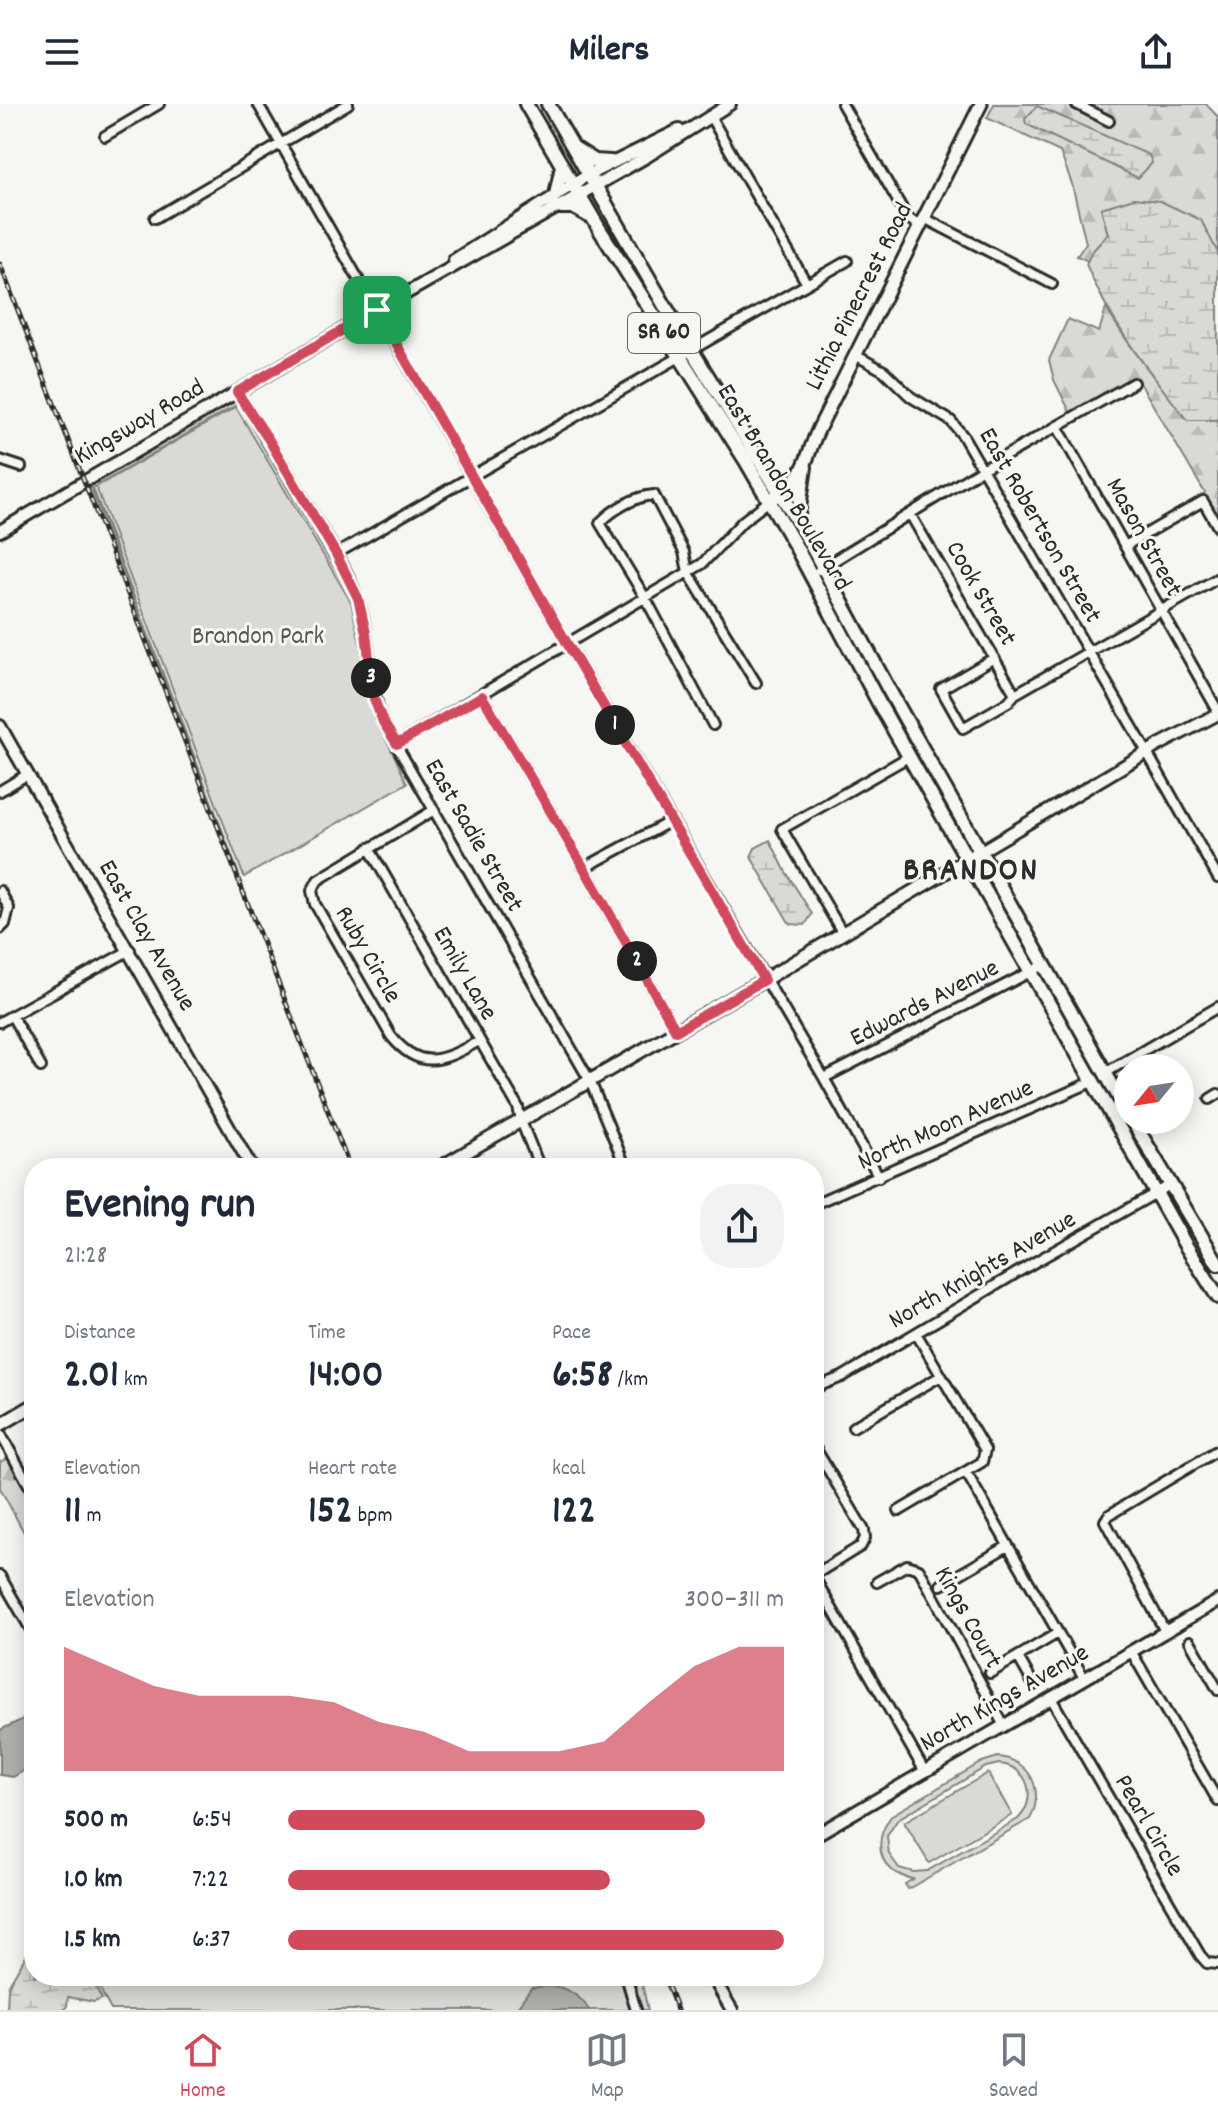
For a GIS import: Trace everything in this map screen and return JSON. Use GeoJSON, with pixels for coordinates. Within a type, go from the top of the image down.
{"type":"FeatureCollection","features":[{"type":"Feature","properties":{"kind":"highway","name":"East Brandon Boulevard"},"geometry":{"type":"LineString","coordinates":[[526,104],[594,220],[685,354],[775,497],[811,574],[968,858]]}},
{"type":"Feature","properties":{"kind":"highway","name":"East Brandon Boulevard"},"geometry":{"type":"LineString","coordinates":[[548,104],[685,354]]}},
{"type":"Feature","properties":{"kind":"highway"},"geometry":{"type":"LineString","coordinates":[[571,144],[595,161],[611,162]]}},
{"type":"Feature","properties":{"kind":"highway"},"geometry":{"type":"LineString","coordinates":[[562,166],[555,201],[573,207],[594,220]]}},
{"type":"Feature","properties":{"kind":"highway"},"geometry":{"type":"LineString","coordinates":[[797,521],[805,467]]}},
{"type":"Feature","properties":{"kind":"highway","name":"East Brandon Boulevard"},"geometry":{"type":"LineString","coordinates":[[775,497],[797,521],[981,851]]}},
{"type":"Feature","properties":{"kind":"highway","name":"SR 60"},"geometry":{"type":"LineString","coordinates":[[981,851],[1072,1044],[1186,1246],[1218,1296]]}},
{"type":"Feature","properties":{"kind":"highway","name":"SR 60"},"geometry":{"type":"LineString","coordinates":[[968,858],[1114,1090]]}},
{"type":"Feature","properties":{"kind":"highway"},"geometry":{"type":"LineString","coordinates":[[1072,1044],[1077,1042],[1096,1071],[1105,1073]]}},
{"type":"Feature","properties":{"kind":"highway"},"geometry":{"type":"LineString","coordinates":[[1094,1081],[1105,1087],[1114,1103]]}},
{"type":"Feature","properties":{"kind":"highway","name":"SR 60"},"geometry":{"type":"LineString","coordinates":[[1139,1134],[1218,1264]]}},
{"type":"Feature","properties":{"kind":"main road","name":"Lithia Pinecrest Road"},"geometry":{"type":"LineString","coordinates":[[775,497],[796,481],[805,467],[816,433],[981,104]]}},
{"type":"Feature","properties":{"kind":"main road"},"geometry":{"type":"LineString","coordinates":[[462,1158],[981,851]]}},
{"type":"Feature","properties":{"kind":"main road"},"geometry":{"type":"LineString","coordinates":[[0,1425],[24,1411]]}},
{"type":"Feature","properties":{"kind":"street"},"geometry":{"type":"LineString","coordinates":[[105,136],[159,104]]}},
{"type":"Feature","properties":{"kind":"street"},"geometry":{"type":"LineString","coordinates":[[258,104],[568,645],[824,1078],[879,1177]]}},
{"type":"Feature","properties":{"kind":"street"},"geometry":{"type":"LineString","coordinates":[[155,218],[348,104]]}},
{"type":"Feature","properties":{"kind":"street"},"geometry":{"type":"LineString","coordinates":[[591,180],[674,140],[730,104]]}},
{"type":"Feature","properties":{"kind":"street"},"geometry":{"type":"LineString","coordinates":[[842,104],[907,217],[1052,284]]}},
{"type":"Feature","properties":{"kind":"street"},"geometry":{"type":"LineString","coordinates":[[1076,104],[1109,121]]}},
{"type":"Feature","properties":{"kind":"street"},"geometry":{"type":"LineString","coordinates":[[591,180],[611,162],[704,119]]}},
{"type":"Feature","properties":{"kind":"street"},"geometry":{"type":"LineString","coordinates":[[704,119],[807,284]]}},
{"type":"Feature","properties":{"kind":"street","name":"Kingsway Road"},"geometry":{"type":"LineString","coordinates":[[3,528],[433,280],[591,180]]}},
{"type":"Feature","properties":{"kind":"street"},"geometry":{"type":"LineString","coordinates":[[336,554],[847,261]]}},
{"type":"Feature","properties":{"kind":"street","name":"East Robertson Street"},"geometry":{"type":"LineString","coordinates":[[857,356],[881,369],[911,397],[951,421],[984,468],[1218,878]]}},
{"type":"Feature","properties":{"kind":"street"},"geometry":{"type":"LineString","coordinates":[[811,574],[984,468],[1133,383]]}},
{"type":"Feature","properties":{"kind":"street","name":"East Sadie Street"},"geometry":{"type":"LineString","coordinates":[[237,392],[336,554],[358,598],[366,633],[374,699],[383,722],[590,1081],[622,1158]]}},
{"type":"Feature","properties":{"kind":"street","name":"Mason Street"},"geometry":{"type":"LineString","coordinates":[[1057,426],[1218,713]]}},
{"type":"Feature","properties":{"kind":"street"},"geometry":{"type":"LineString","coordinates":[[0,460],[21,467]]}},
{"type":"Feature","properties":{"kind":"street"},"geometry":{"type":"LineString","coordinates":[[713,725],[646,599],[600,523],[606,517],[642,495],[654,495],[684,552],[688,572],[756,683]]}},
{"type":"Feature","properties":{"kind":"street"},"geometry":{"type":"LineString","coordinates":[[397,744],[702,564],[743,521],[775,497]]}},
{"type":"Feature","properties":{"kind":"street"},"geometry":{"type":"LineString","coordinates":[[1125,546],[1203,501],[1218,527]]}},
{"type":"Feature","properties":{"kind":"street","name":"Cook Street"},"geometry":{"type":"LineString","coordinates":[[910,514],[1015,694]]}},
{"type":"Feature","properties":{"kind":"street"},"geometry":{"type":"LineString","coordinates":[[994,658],[941,689],[963,728],[1008,702],[1015,694],[1218,578]]}},
{"type":"Feature","properties":{"kind":"street"},"geometry":{"type":"LineString","coordinates":[[482,696],[676,1031]]}},
{"type":"Feature","properties":{"kind":"street"},"geometry":{"type":"LineString","coordinates":[[981,851],[1218,713]]}},
{"type":"Feature","properties":{"kind":"street","name":"East Clay Avenue"},"geometry":{"type":"LineString","coordinates":[[0,726],[246,1158]]}},
{"type":"Feature","properties":{"kind":"street"},"geometry":{"type":"LineString","coordinates":[[842,932],[782,829],[910,756]]}},
{"type":"Feature","properties":{"kind":"street"},"geometry":{"type":"LineString","coordinates":[[0,791],[28,774]]}},
{"type":"Feature","properties":{"kind":"street","name":"Ruby Circle"},"geometry":{"type":"LineString","coordinates":[[434,810],[318,880],[312,891],[315,904],[402,1050],[418,1059],[437,1060],[452,1056],[479,1041]]}},
{"type":"Feature","properties":{"kind":"street"},"geometry":{"type":"LineString","coordinates":[[584,868],[671,821]]}},
{"type":"Feature","properties":{"kind":"street","name":"Emily Lane"},"geometry":{"type":"LineString","coordinates":[[369,848],[518,1107],[536,1158]]}},
{"type":"Feature","properties":{"kind":"street"},"geometry":{"type":"LineString","coordinates":[[0,891],[9,908],[5,924],[0,929]]}},
{"type":"Feature","properties":{"kind":"street"},"geometry":{"type":"LineString","coordinates":[[0,1022],[130,950]]}},
{"type":"Feature","properties":{"kind":"street","name":"Edwards Avenue"},"geometry":{"type":"LineString","coordinates":[[824,1078],[1038,968]]}},
{"type":"Feature","properties":{"kind":"street"},"geometry":{"type":"LineString","coordinates":[[1105,1073],[1218,1007]]}},
{"type":"Feature","properties":{"kind":"street"},"geometry":{"type":"LineString","coordinates":[[12,1016],[41,1067]]}},
{"type":"Feature","properties":{"kind":"street","name":"North Moon Avenue"},"geometry":{"type":"LineString","coordinates":[[824,1200],[1094,1081]]}},
{"type":"Feature","properties":{"kind":"street","name":"North Knights Avenue"},"geometry":{"type":"LineString","coordinates":[[824,1384],[842,1377],[1170,1185]]}},
{"type":"Feature","properties":{"kind":"street"},"geometry":{"type":"LineString","coordinates":[[899,1511],[982,1462],[985,1450],[916,1333]]}},
{"type":"Feature","properties":{"kind":"street"},"geometry":{"type":"LineString","coordinates":[[853,1427],[941,1376]]}},
{"type":"Feature","properties":{"kind":"street"},"geometry":{"type":"LineString","coordinates":[[0,1433],[24,1476]]}},
{"type":"Feature","properties":{"kind":"street"},"geometry":{"type":"LineString","coordinates":[[1165,1631],[1106,1525],[1106,1518],[1218,1450]]}},
{"type":"Feature","properties":{"kind":"street"},"geometry":{"type":"LineString","coordinates":[[824,1463],[864,1530],[865,1538],[861,1546],[824,1570]]}},
{"type":"Feature","properties":{"kind":"street"},"geometry":{"type":"LineString","coordinates":[[966,1472],[1084,1678]]}},
{"type":"Feature","properties":{"kind":"street"},"geometry":{"type":"LineString","coordinates":[[941,1585],[1008,1546]]}},
{"type":"Feature","properties":{"kind":"street","name":"Kings Court"},"geometry":{"type":"LineString","coordinates":[[877,1582],[907,1565],[919,1569],[1004,1726]]}},
{"type":"Feature","properties":{"kind":"street"},"geometry":{"type":"LineString","coordinates":[[0,1576],[24,1618]]}},
{"type":"Feature","properties":{"kind":"street"},"geometry":{"type":"LineString","coordinates":[[824,1594],[925,1772]]}},
{"type":"Feature","properties":{"kind":"street","name":"North Kings Avenue"},"geometry":{"type":"LineString","coordinates":[[824,1830],[1218,1601]]}},
{"type":"Feature","properties":{"kind":"street"},"geometry":{"type":"LineString","coordinates":[[990,1673],[1058,1633]]}},
{"type":"Feature","properties":{"kind":"street"},"geometry":{"type":"LineString","coordinates":[[1190,1641],[1218,1690]]}},
{"type":"Feature","properties":{"kind":"street"},"geometry":{"type":"LineString","coordinates":[[1131,1651],[1218,1801]]}},
{"type":"Feature","properties":{"kind":"street"},"geometry":{"type":"LineString","coordinates":[[1018,1657],[1034,1685]]}},
{"type":"Feature","properties":{"kind":"street","name":"Pearl Circle"},"geometry":{"type":"LineString","coordinates":[[1051,1698],[1200,1955],[1207,1963],[1218,1964]]}},
{"type":"Feature","properties":{"kind":"street"},"geometry":{"type":"LineString","coordinates":[[629,1986],[636,2010]]}},
{"type":"Feature","properties":{"kind":"street"},"geometry":{"type":"LineString","coordinates":[[718,1986],[732,2010]]}},
{"type":"Feature","properties":{"kind":"green space"},"geometry":{"type":"Polygon","coordinates":[[[994,104],[1206,104],[1218,117],[1218,253],[1211,242],[1101,208],[1108,234],[1088,261],[1077,256],[1086,243],[1072,184],[1060,152],[987,118],[994,104]]]}},
{"type":"Feature","properties":{"kind":"green space"},"geometry":{"type":"Polygon","coordinates":[[[1037,106],[1149,155],[1152,163],[1138,178],[1026,124],[1025,119],[1037,106]]]}},
{"type":"Feature","properties":{"kind":"green space"},"geometry":{"type":"Polygon","coordinates":[[[1134,198],[1160,201],[1201,220],[1218,253],[1218,420],[1187,420],[1118,326],[1086,264],[1091,253],[1108,234],[1101,208],[1134,198]]]}},
{"type":"Feature","properties":{"kind":"green space"},"geometry":{"type":"Polygon","coordinates":[[[1106,308],[1134,351],[1187,419],[1218,420],[1218,520],[1204,497],[1197,500],[1205,493],[1137,378],[1071,414],[1054,380],[1049,360],[1068,319],[1099,332],[1106,308]]]}},
{"type":"Feature","properties":{"kind":"green space"},"geometry":{"type":"Polygon","coordinates":[[[235,396],[333,555],[354,599],[364,646],[353,600],[238,404],[93,488],[240,877],[89,483],[235,396]]]}},
{"type":"Feature","properties":{"kind":"green space","name":"Brandon Park"},"geometry":{"type":"Polygon","coordinates":[[[236,407],[351,602],[376,717],[407,783],[244,877],[96,487],[236,407]]]}},
{"type":"Feature","properties":{"kind":"green space"},"geometry":{"type":"Polygon","coordinates":[[[770,840],[812,914],[805,925],[788,921],[751,857],[755,848],[770,840]]]}},
{"type":"Feature","properties":{"kind":"green space"},"geometry":{"type":"Polygon","coordinates":[[[8,1458],[24,1488],[24,1532],[0,1488],[0,1462],[8,1458]]]}},
{"type":"Feature","properties":{"kind":"green space"},"geometry":{"type":"Polygon","coordinates":[[[998,1757],[1009,1759],[1027,1771],[1036,1798],[1030,1819],[908,1889],[905,1884],[913,1879],[892,1870],[885,1863],[880,1845],[886,1825],[892,1815],[982,1762],[998,1757]],[[999,1764],[986,1767],[898,1819],[887,1836],[889,1854],[899,1868],[913,1872],[927,1871],[1018,1819],[1028,1802],[1029,1793],[1023,1777],[1009,1766],[999,1764]]]}},
{"type":"Feature","properties":{"kind":"green space"},"geometry":{"type":"Polygon","coordinates":[[[988,1773],[1012,1815],[929,1863],[904,1822],[988,1773]]]}},
{"type":"Feature","properties":{"kind":"green space"},"geometry":{"type":"Polygon","coordinates":[[[24,1959],[24,1986],[95,1986],[102,1999],[94,2002],[68,1997],[63,2010],[7,2010],[8,1986],[24,1959]]]}},
{"type":"Feature","properties":{"kind":"green space"},"geometry":{"type":"Polygon","coordinates":[[[98,1986],[642,1986],[648,2010],[111,2010],[98,1986]]]}},
{"type":"Feature","properties":{"kind":"shaded area"},"geometry":{"type":"Polygon","coordinates":[[[24,1719],[24,1771],[13,1777],[0,1775],[0,1730],[24,1719]]]}},
{"type":"Feature","properties":{"kind":"shaded area"},"geometry":{"type":"Polygon","coordinates":[[[549,1986],[572,1993],[589,2010],[515,2010],[531,1988],[549,1986]]]}},
{"type":"Feature","properties":{"kind":"railway"},"geometry":{"type":"LineString","coordinates":[[0,264],[346,1158]]}},
{"type":"Feature","properties":{"kind":"railway"},"geometry":{"type":"LineString","coordinates":[[668,1986],[677,2010]]}},
{"type":"Feature","properties":{"kind":"district","name":"BRANDON"},"geometry":{"type":"Point","coordinates":[971,872]}},
{"type":"Feature","properties":{"kind":"route"},"geometry":{"type":"LineString","coordinates":[[377,310],[764,980],[676,1031],[482,696],[397,744],[383,722],[374,699],[366,633],[358,598],[336,554],[237,392],[377,310]]}}]}
